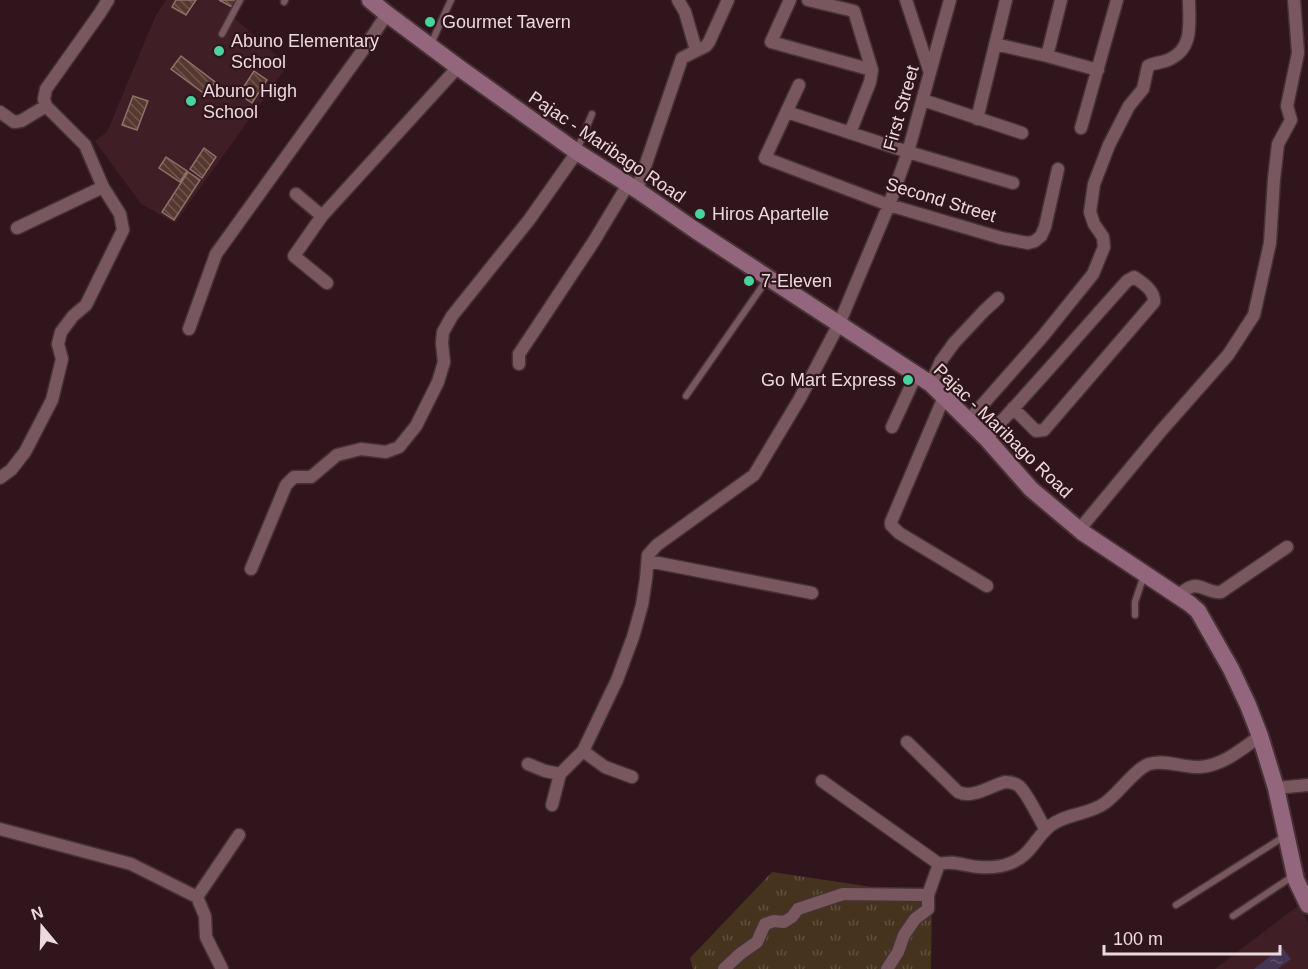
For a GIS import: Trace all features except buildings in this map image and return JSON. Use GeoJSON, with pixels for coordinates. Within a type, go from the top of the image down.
{"type":"FeatureCollection","features":[{"type":"Feature","properties":{"kind":"street"},"geometry":{"type":"LineString","coordinates":[[0,478],[11,470],[25,452],[52,400],[62,359],[58,344],[61,332],[86,305],[123,230],[120,214],[104,187],[85,145],[46,106],[44,99],[46,89],[108,0]]}},
{"type":"Feature","properties":{"kind":"street","name":"Pajac - Maribago Road"},"geometry":{"type":"LineString","coordinates":[[370,0],[458,67],[577,152],[924,380],[986,438],[1031,489],[1079,530],[1198,611],[1231,669],[1260,736],[1276,788],[1295,875],[1308,905]]}},
{"type":"Feature","properties":{"kind":"street"},"geometry":{"type":"LineString","coordinates":[[678,0],[685,12],[696,50]]}},
{"type":"Feature","properties":{"kind":"street"},"geometry":{"type":"LineString","coordinates":[[519,364],[519,354],[632,188],[682,58],[706,46],[728,0]]}},
{"type":"Feature","properties":{"kind":"street"},"geometry":{"type":"LineString","coordinates":[[790,0],[771,42],[872,70]]}},
{"type":"Feature","properties":{"kind":"street"},"geometry":{"type":"LineString","coordinates":[[808,0],[854,11],[872,70],[870,82],[850,133]]}},
{"type":"Feature","properties":{"kind":"street"},"geometry":{"type":"LineString","coordinates":[[906,0],[930,74]]}},
{"type":"Feature","properties":{"kind":"street","name":"First Street"},"geometry":{"type":"LineString","coordinates":[[648,561],[648,555],[657,545],[756,473],[799,400],[839,324],[889,205],[908,152],[950,0]]}},
{"type":"Feature","properties":{"kind":"street"},"geometry":{"type":"LineString","coordinates":[[977,119],[1006,0]]}},
{"type":"Feature","properties":{"kind":"street"},"geometry":{"type":"LineString","coordinates":[[1047,56],[1061,0]]}},
{"type":"Feature","properties":{"kind":"street"},"geometry":{"type":"LineString","coordinates":[[1081,128],[1117,0]]}},
{"type":"Feature","properties":{"kind":"street"},"geometry":{"type":"LineString","coordinates":[[968,421],[1043,336],[1093,274],[1104,248],[1103,237],[1094,224],[1090,212],[1094,184],[1109,146],[1129,106],[1143,88],[1148,66],[1169,60],[1187,43],[1190,27],[1189,0]]}},
{"type":"Feature","properties":{"kind":"street"},"geometry":{"type":"LineString","coordinates":[[1079,530],[1161,431],[1228,356],[1254,315],[1270,243],[1278,144],[1291,120],[1287,105],[1298,53],[1294,0]]}},
{"type":"Feature","properties":{"kind":"street"},"geometry":{"type":"LineString","coordinates":[[189,330],[216,254],[387,14]]}},
{"type":"Feature","properties":{"kind":"street"},"geometry":{"type":"LineString","coordinates":[[995,44],[1098,70]]}},
{"type":"Feature","properties":{"kind":"street"},"geometry":{"type":"LineString","coordinates":[[327,283],[294,256],[322,216],[458,67]]}},
{"type":"Feature","properties":{"kind":"street"},"geometry":{"type":"LineString","coordinates":[[799,85],[787,112],[908,152],[1013,183]]}},
{"type":"Feature","properties":{"kind":"street"},"geometry":{"type":"LineString","coordinates":[[922,100],[1022,133]]}},
{"type":"Feature","properties":{"kind":"street"},"geometry":{"type":"LineString","coordinates":[[0,112],[14,122],[21,121],[46,106]]}},
{"type":"Feature","properties":{"kind":"street","name":"Second Street"},"geometry":{"type":"LineString","coordinates":[[787,112],[765,158],[889,205],[1001,238],[1028,243],[1041,236],[1058,169]]}},
{"type":"Feature","properties":{"kind":"street"},"geometry":{"type":"LineString","coordinates":[[251,569],[286,485],[294,477],[311,477],[337,455],[361,449],[386,452],[399,447],[416,426],[438,382],[444,362],[443,332],[452,316],[529,220],[577,152]]}},
{"type":"Feature","properties":{"kind":"street"},"geometry":{"type":"LineString","coordinates":[[17,228],[104,187]]}},
{"type":"Feature","properties":{"kind":"street"},"geometry":{"type":"LineString","coordinates":[[296,194],[322,216]]}},
{"type":"Feature","properties":{"kind":"street"},"geometry":{"type":"LineString","coordinates":[[986,438],[1127,281],[1134,278],[1153,293],[1154,302],[1044,430],[1036,431],[1013,408]]}},
{"type":"Feature","properties":{"kind":"street"},"geometry":{"type":"LineString","coordinates":[[892,427],[924,380],[954,343],[998,298]]}},
{"type":"Feature","properties":{"kind":"street"},"geometry":{"type":"LineString","coordinates":[[944,398],[891,525],[899,533],[987,586]]}},
{"type":"Feature","properties":{"kind":"street"},"geometry":{"type":"LineString","coordinates":[[1178,596],[1191,586],[1221,592],[1287,547]]}},
{"type":"Feature","properties":{"kind":"street"},"geometry":{"type":"LineString","coordinates":[[552,805],[560,774],[584,751],[617,680],[642,605],[648,561],[812,593]]}},
{"type":"Feature","properties":{"kind":"street"},"geometry":{"type":"LineString","coordinates":[[822,781],[939,864],[954,862],[991,867],[1012,863],[1030,850],[1051,825],[1105,803],[1140,770],[1150,764],[1200,767],[1215,764],[1260,736]]}},
{"type":"Feature","properties":{"kind":"street"},"geometry":{"type":"LineString","coordinates":[[907,742],[962,794],[971,794],[1005,782],[1017,784],[1046,830]]}},
{"type":"Feature","properties":{"kind":"street"},"geometry":{"type":"LineString","coordinates":[[584,751],[605,767],[632,777]]}},
{"type":"Feature","properties":{"kind":"street"},"geometry":{"type":"LineString","coordinates":[[528,764],[560,774]]}},
{"type":"Feature","properties":{"kind":"street"},"geometry":{"type":"LineString","coordinates":[[1276,788],[1308,785]]}},
{"type":"Feature","properties":{"kind":"street"},"geometry":{"type":"LineString","coordinates":[[0,829],[131,864],[197,897],[205,916],[206,937],[222,969]]}},
{"type":"Feature","properties":{"kind":"street"},"geometry":{"type":"LineString","coordinates":[[197,897],[239,835]]}},
{"type":"Feature","properties":{"kind":"street"},"geometry":{"type":"LineString","coordinates":[[887,969],[898,952],[904,935],[915,919],[928,909],[928,895],[939,864]]}},
{"type":"Feature","properties":{"kind":"street"},"geometry":{"type":"LineString","coordinates":[[724,969],[757,942],[765,924],[774,921],[784,922],[798,909],[843,894],[928,895]]}},
{"type":"Feature","properties":{"kind":"lane"},"geometry":{"type":"LineString","coordinates":[[222,34],[240,0]]}},
{"type":"Feature","properties":{"kind":"lane"},"geometry":{"type":"LineString","coordinates":[[430,46],[451,0]]}},
{"type":"Feature","properties":{"kind":"lane"},"geometry":{"type":"LineString","coordinates":[[577,152],[592,114]]}},
{"type":"Feature","properties":{"kind":"lane"},"geometry":{"type":"LineString","coordinates":[[686,396],[768,278]]}},
{"type":"Feature","properties":{"kind":"lane"},"geometry":{"type":"LineString","coordinates":[[1135,615],[1135,602],[1144,574]]}},
{"type":"Feature","properties":{"kind":"lane"},"geometry":{"type":"LineString","coordinates":[[1176,905],[1286,836]]}},
{"type":"Feature","properties":{"kind":"lane"},"geometry":{"type":"LineString","coordinates":[[1233,916],[1295,875]]}},
{"type":"Feature","properties":{"kind":"shaded area","name":"Abuno High School"},"geometry":{"type":"Polygon","coordinates":[[[166,0],[246,0],[234,18],[288,65],[175,223],[141,204],[95,141],[107,132],[155,17],[166,0]]]}},
{"type":"Feature","properties":{"kind":"shaded area"},"geometry":{"type":"Polygon","coordinates":[[[1299,905],[1308,923],[1308,969],[1215,969],[1299,905]]]}},
{"type":"Feature","properties":{"kind":"green space"},"geometry":{"type":"Polygon","coordinates":[[[772,872],[932,896],[931,969],[693,969],[690,958],[772,872]]]}},
{"type":"Feature","properties":{"kind":"water"},"geometry":{"type":"Polygon","coordinates":[[[1282,947],[1291,959],[1278,969],[1254,969],[1282,947]]]}},
{"type":"Feature","properties":{"kind":"place","name":"Gourmet Tavern"},"geometry":{"type":"Point","coordinates":[430,22]}},
{"type":"Feature","properties":{"kind":"place","name":"Abuno Elementary School"},"geometry":{"type":"Point","coordinates":[219,51]}},
{"type":"Feature","properties":{"kind":"place","name":"Abuno High School"},"geometry":{"type":"Point","coordinates":[191,101]}},
{"type":"Feature","properties":{"kind":"place","name":"Hiros Apartelle"},"geometry":{"type":"Point","coordinates":[700,214]}},
{"type":"Feature","properties":{"kind":"place","name":"7-Eleven"},"geometry":{"type":"Point","coordinates":[749,281]}},
{"type":"Feature","properties":{"kind":"place","name":"Go Mart Express"},"geometry":{"type":"Point","coordinates":[908,380]}}]}
